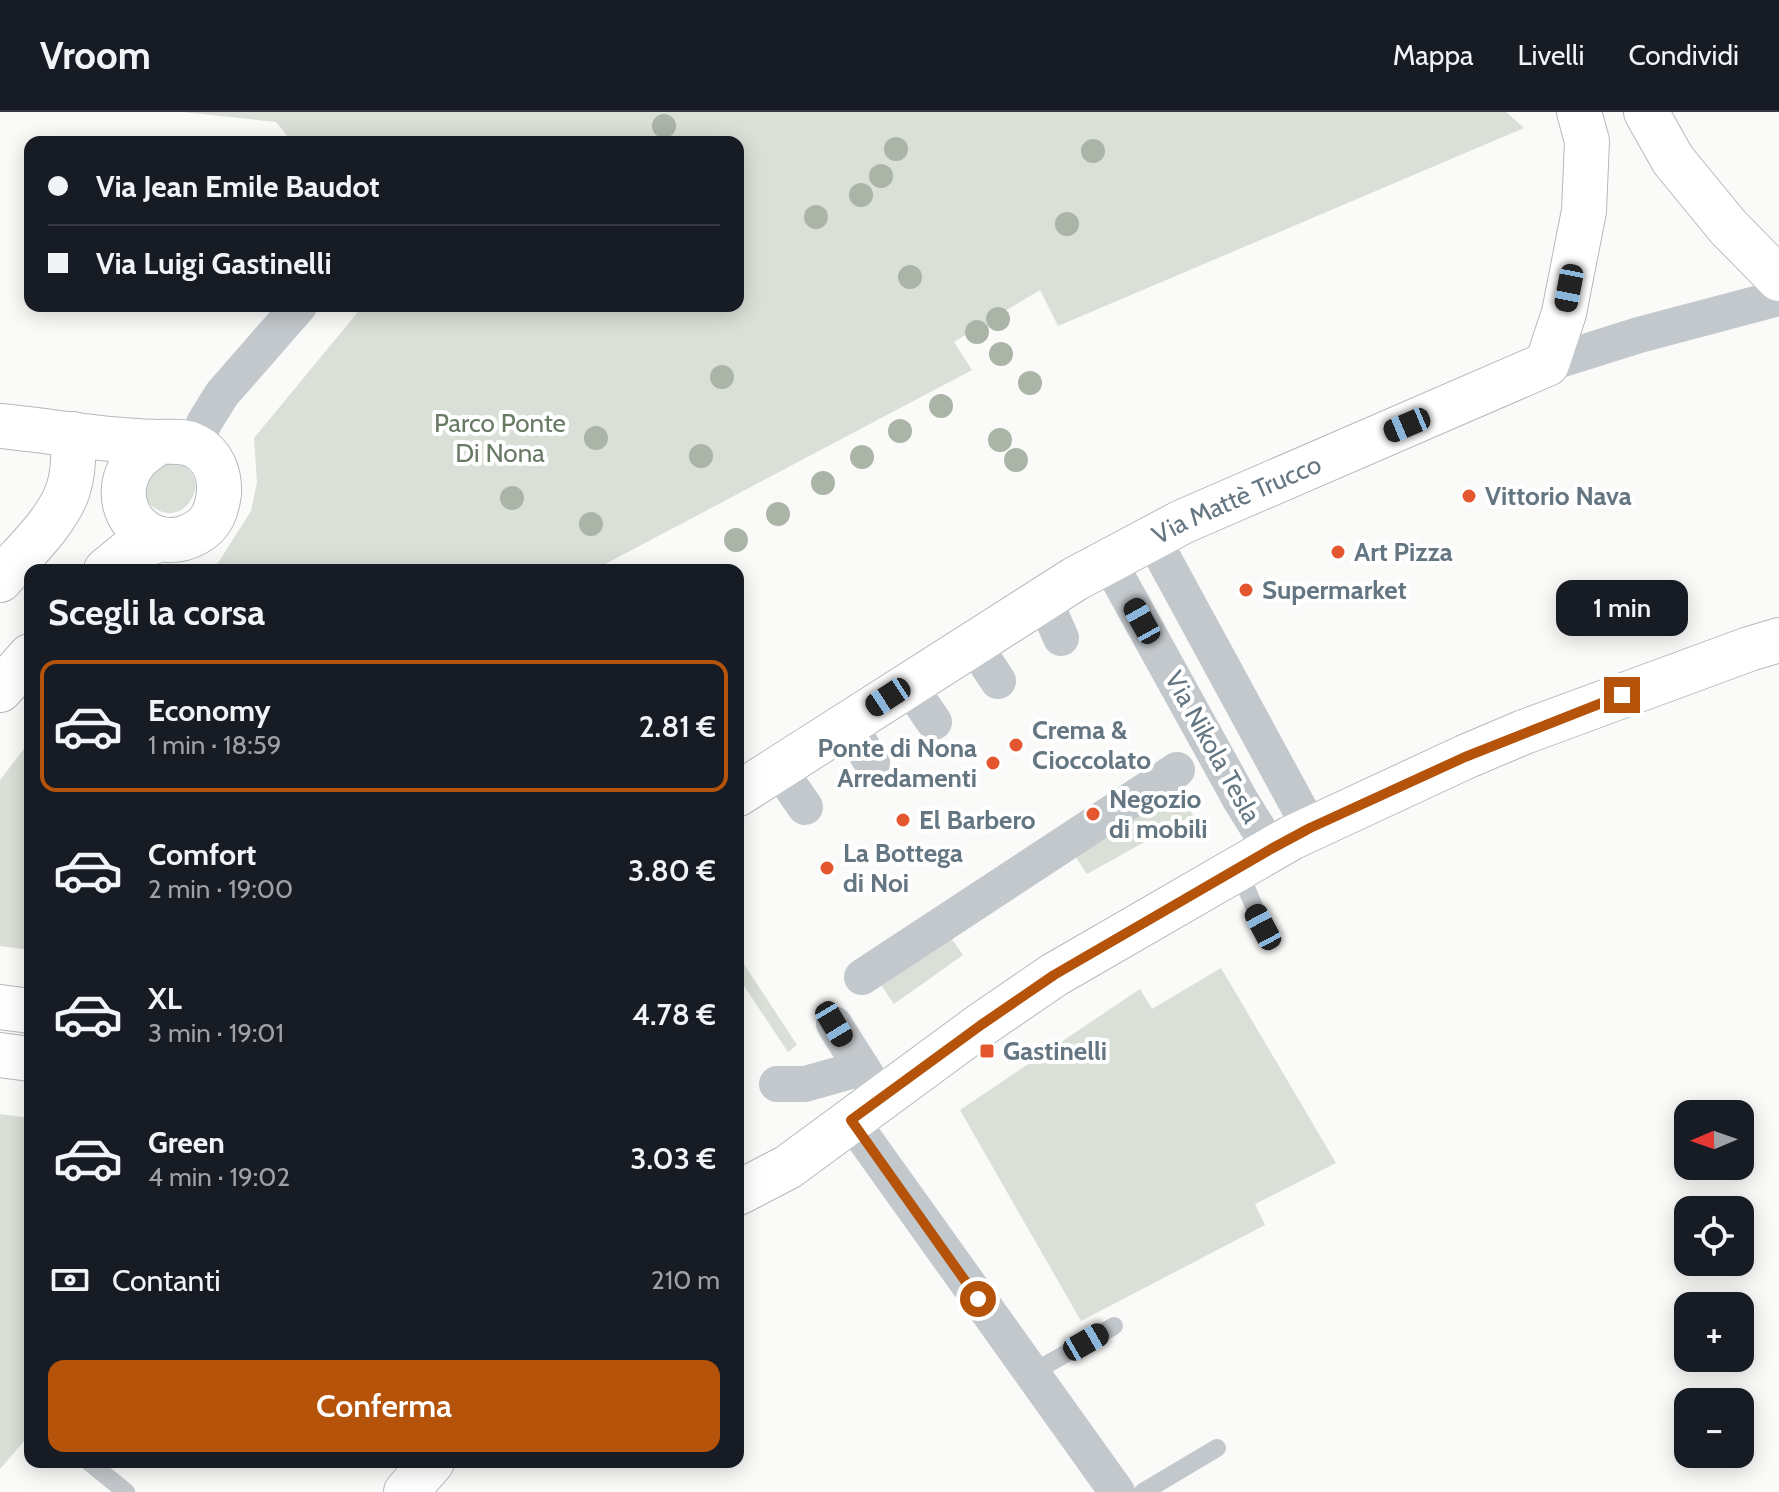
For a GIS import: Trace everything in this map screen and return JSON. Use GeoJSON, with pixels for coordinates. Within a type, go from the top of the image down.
{"type":"FeatureCollection","features":[{"type":"Feature","properties":{"kind":"street"},"geometry":{"type":"LineString","coordinates":[[1547,364],[1564,313],[1584,211],[1587,141],[1579,112]]}},
{"type":"Feature","properties":{"kind":"street"},"geometry":{"type":"LineString","coordinates":[[1646,112],[1673,160],[1728,227],[1779,279]]}},
{"type":"Feature","properties":{"kind":"street","name":"Via Mattè Trucco"},"geometry":{"type":"LineString","coordinates":[[744,790],[1043,597],[1182,522],[1547,364],[1639,335],[1779,298]]}},
{"type":"Feature","properties":{"kind":"street"},"geometry":{"type":"LineString","coordinates":[[0,426],[177,444],[212,460],[219,494],[212,519],[193,535],[160,539],[131,521],[123,497],[129,471],[147,450],[177,444],[204,423],[222,394],[294,312]]}},
{"type":"Feature","properties":{"kind":"street"},"geometry":{"type":"LineString","coordinates":[[73,434],[103,459],[125,484]]}},
{"type":"Feature","properties":{"kind":"street"},"geometry":{"type":"LineString","coordinates":[[0,580],[63,504],[73,466],[73,434]]}},
{"type":"Feature","properties":{"kind":"street"},"geometry":{"type":"LineString","coordinates":[[113,564],[128,552],[160,539]]}},
{"type":"Feature","properties":{"kind":"street","name":"Via Nikola Tesla"},"geometry":{"type":"LineString","coordinates":[[1153,539],[1310,828]]}},
{"type":"Feature","properties":{"kind":"street","name":"Via Nikola Tesla"},"geometry":{"type":"LineString","coordinates":[[1109,562],[1241,801],[1254,859]]}},
{"type":"Feature","properties":{"kind":"street"},"geometry":{"type":"LineString","coordinates":[[1043,597],[1061,638]]}},
{"type":"Feature","properties":{"kind":"street"},"geometry":{"type":"LineString","coordinates":[[744,1190],[788,1167],[865,1095],[981,1025],[1054,975],[1310,828],[1524,732],[1779,640]]}},
{"type":"Feature","properties":{"kind":"street"},"geometry":{"type":"LineString","coordinates":[[973,643],[998,681]]}},
{"type":"Feature","properties":{"kind":"street"},"geometry":{"type":"LineString","coordinates":[[0,690],[24,663]]}},
{"type":"Feature","properties":{"kind":"street"},"geometry":{"type":"LineString","coordinates":[[908,684],[934,722]]}},
{"type":"Feature","properties":{"kind":"street"},"geometry":{"type":"LineString","coordinates":[[848,723],[872,763]]}},
{"type":"Feature","properties":{"kind":"street"},"geometry":{"type":"LineString","coordinates":[[778,768],[805,807]]}},
{"type":"Feature","properties":{"kind":"street"},"geometry":{"type":"LineString","coordinates":[[862,977],[1177,770]]}},
{"type":"Feature","properties":{"kind":"street"},"geometry":{"type":"LineString","coordinates":[[0,1007],[24,1010]]}},
{"type":"Feature","properties":{"kind":"street"},"geometry":{"type":"LineString","coordinates":[[834,1024],[865,1095],[1032,1373],[1117,1492]]}},
{"type":"Feature","properties":{"kind":"street"},"geometry":{"type":"LineString","coordinates":[[0,1055],[24,1058]]}},
{"type":"Feature","properties":{"kind":"street"},"geometry":{"type":"LineString","coordinates":[[777,1084],[805,1084],[865,1095]]}},
{"type":"Feature","properties":{"kind":"street"},"geometry":{"type":"LineString","coordinates":[[744,1178],[788,1167]]}},
{"type":"Feature","properties":{"kind":"street"},"geometry":{"type":"LineString","coordinates":[[406,1492],[427,1468]]}},
{"type":"Feature","properties":{"kind":"lane"},"geometry":{"type":"LineString","coordinates":[[1254,859],[1263,927]]}},
{"type":"Feature","properties":{"kind":"lane"},"geometry":{"type":"LineString","coordinates":[[1032,1373],[1114,1326]]}},
{"type":"Feature","properties":{"kind":"lane"},"geometry":{"type":"LineString","coordinates":[[1143,1492],[1217,1448]]}},
{"type":"Feature","properties":{"kind":"lane"},"geometry":{"type":"LineString","coordinates":[[96,1468],[126,1492]]}},
{"type":"Feature","properties":{"kind":"green space","name":"Parco Ponte Di Nona"},"geometry":{"type":"Polygon","coordinates":[[[183,112],[1506,112],[1524,128],[1058,326],[1040,290],[954,342],[972,370],[605,564],[215,564],[251,511],[257,483],[254,438],[358,312],[744,312],[744,136],[287,136],[276,122],[183,112]]]}},
{"type":"Feature","properties":{"kind":"green space"},"geometry":{"type":"Polygon","coordinates":[[[171,459],[189,470],[196,488],[187,505],[175,513],[167,513],[145,499],[144,476],[171,459]]]}},
{"type":"Feature","properties":{"kind":"green space"},"geometry":{"type":"Polygon","coordinates":[[[24,749],[24,949],[0,946],[0,780],[24,749]]]}},
{"type":"Feature","properties":{"kind":"green space"},"geometry":{"type":"Polygon","coordinates":[[[1177,786],[1193,815],[1087,874],[1073,853],[1177,786]]]}},
{"type":"Feature","properties":{"kind":"green space"},"geometry":{"type":"Polygon","coordinates":[[[947,932],[963,955],[894,1004],[877,979],[947,932]]]}},
{"type":"Feature","properties":{"kind":"green space"},"geometry":{"type":"Polygon","coordinates":[[[744,964],[797,1045],[788,1052],[744,986],[744,964]]]}},
{"type":"Feature","properties":{"kind":"green space"},"geometry":{"type":"Polygon","coordinates":[[[1221,968],[1336,1163],[1255,1204],[1265,1225],[1081,1321],[960,1110],[1140,989],[1152,1009],[1221,968]]]}},
{"type":"Feature","properties":{"kind":"green space"},"geometry":{"type":"Polygon","coordinates":[[[0,1114],[24,1117],[24,1441],[0,1469],[0,1114]]]}},
{"type":"Feature","properties":{"kind":"place","name":"Vittorio Nava"},"geometry":{"type":"Point","coordinates":[1469,496]}},
{"type":"Feature","properties":{"kind":"place","name":"Art Pizza"},"geometry":{"type":"Point","coordinates":[1338,552]}},
{"type":"Feature","properties":{"kind":"place","name":"Supermarket"},"geometry":{"type":"Point","coordinates":[1246,590]}},
{"type":"Feature","properties":{"kind":"place","name":"Crema & Cioccolato"},"geometry":{"type":"Point","coordinates":[1016,745]}},
{"type":"Feature","properties":{"kind":"place","name":"Ponte di Nona Arredamenti"},"geometry":{"type":"Point","coordinates":[993,763]}},
{"type":"Feature","properties":{"kind":"place","name":"Negozio di mobili"},"geometry":{"type":"Point","coordinates":[1093,814]}},
{"type":"Feature","properties":{"kind":"place","name":"El Barbero"},"geometry":{"type":"Point","coordinates":[903,820]}},
{"type":"Feature","properties":{"kind":"place","name":"La Bottega di Noi"},"geometry":{"type":"Point","coordinates":[827,868]}},
{"type":"Feature","properties":{"kind":"place","name":"Gastinelli"},"geometry":{"type":"Point","coordinates":[987,1051]}},
{"type":"Feature","properties":{"kind":"route"},"geometry":{"type":"LineString","coordinates":[[978,1299],[851,1120],[1054,975],[1271,849],[1465,757],[1622,695]]}}]}
